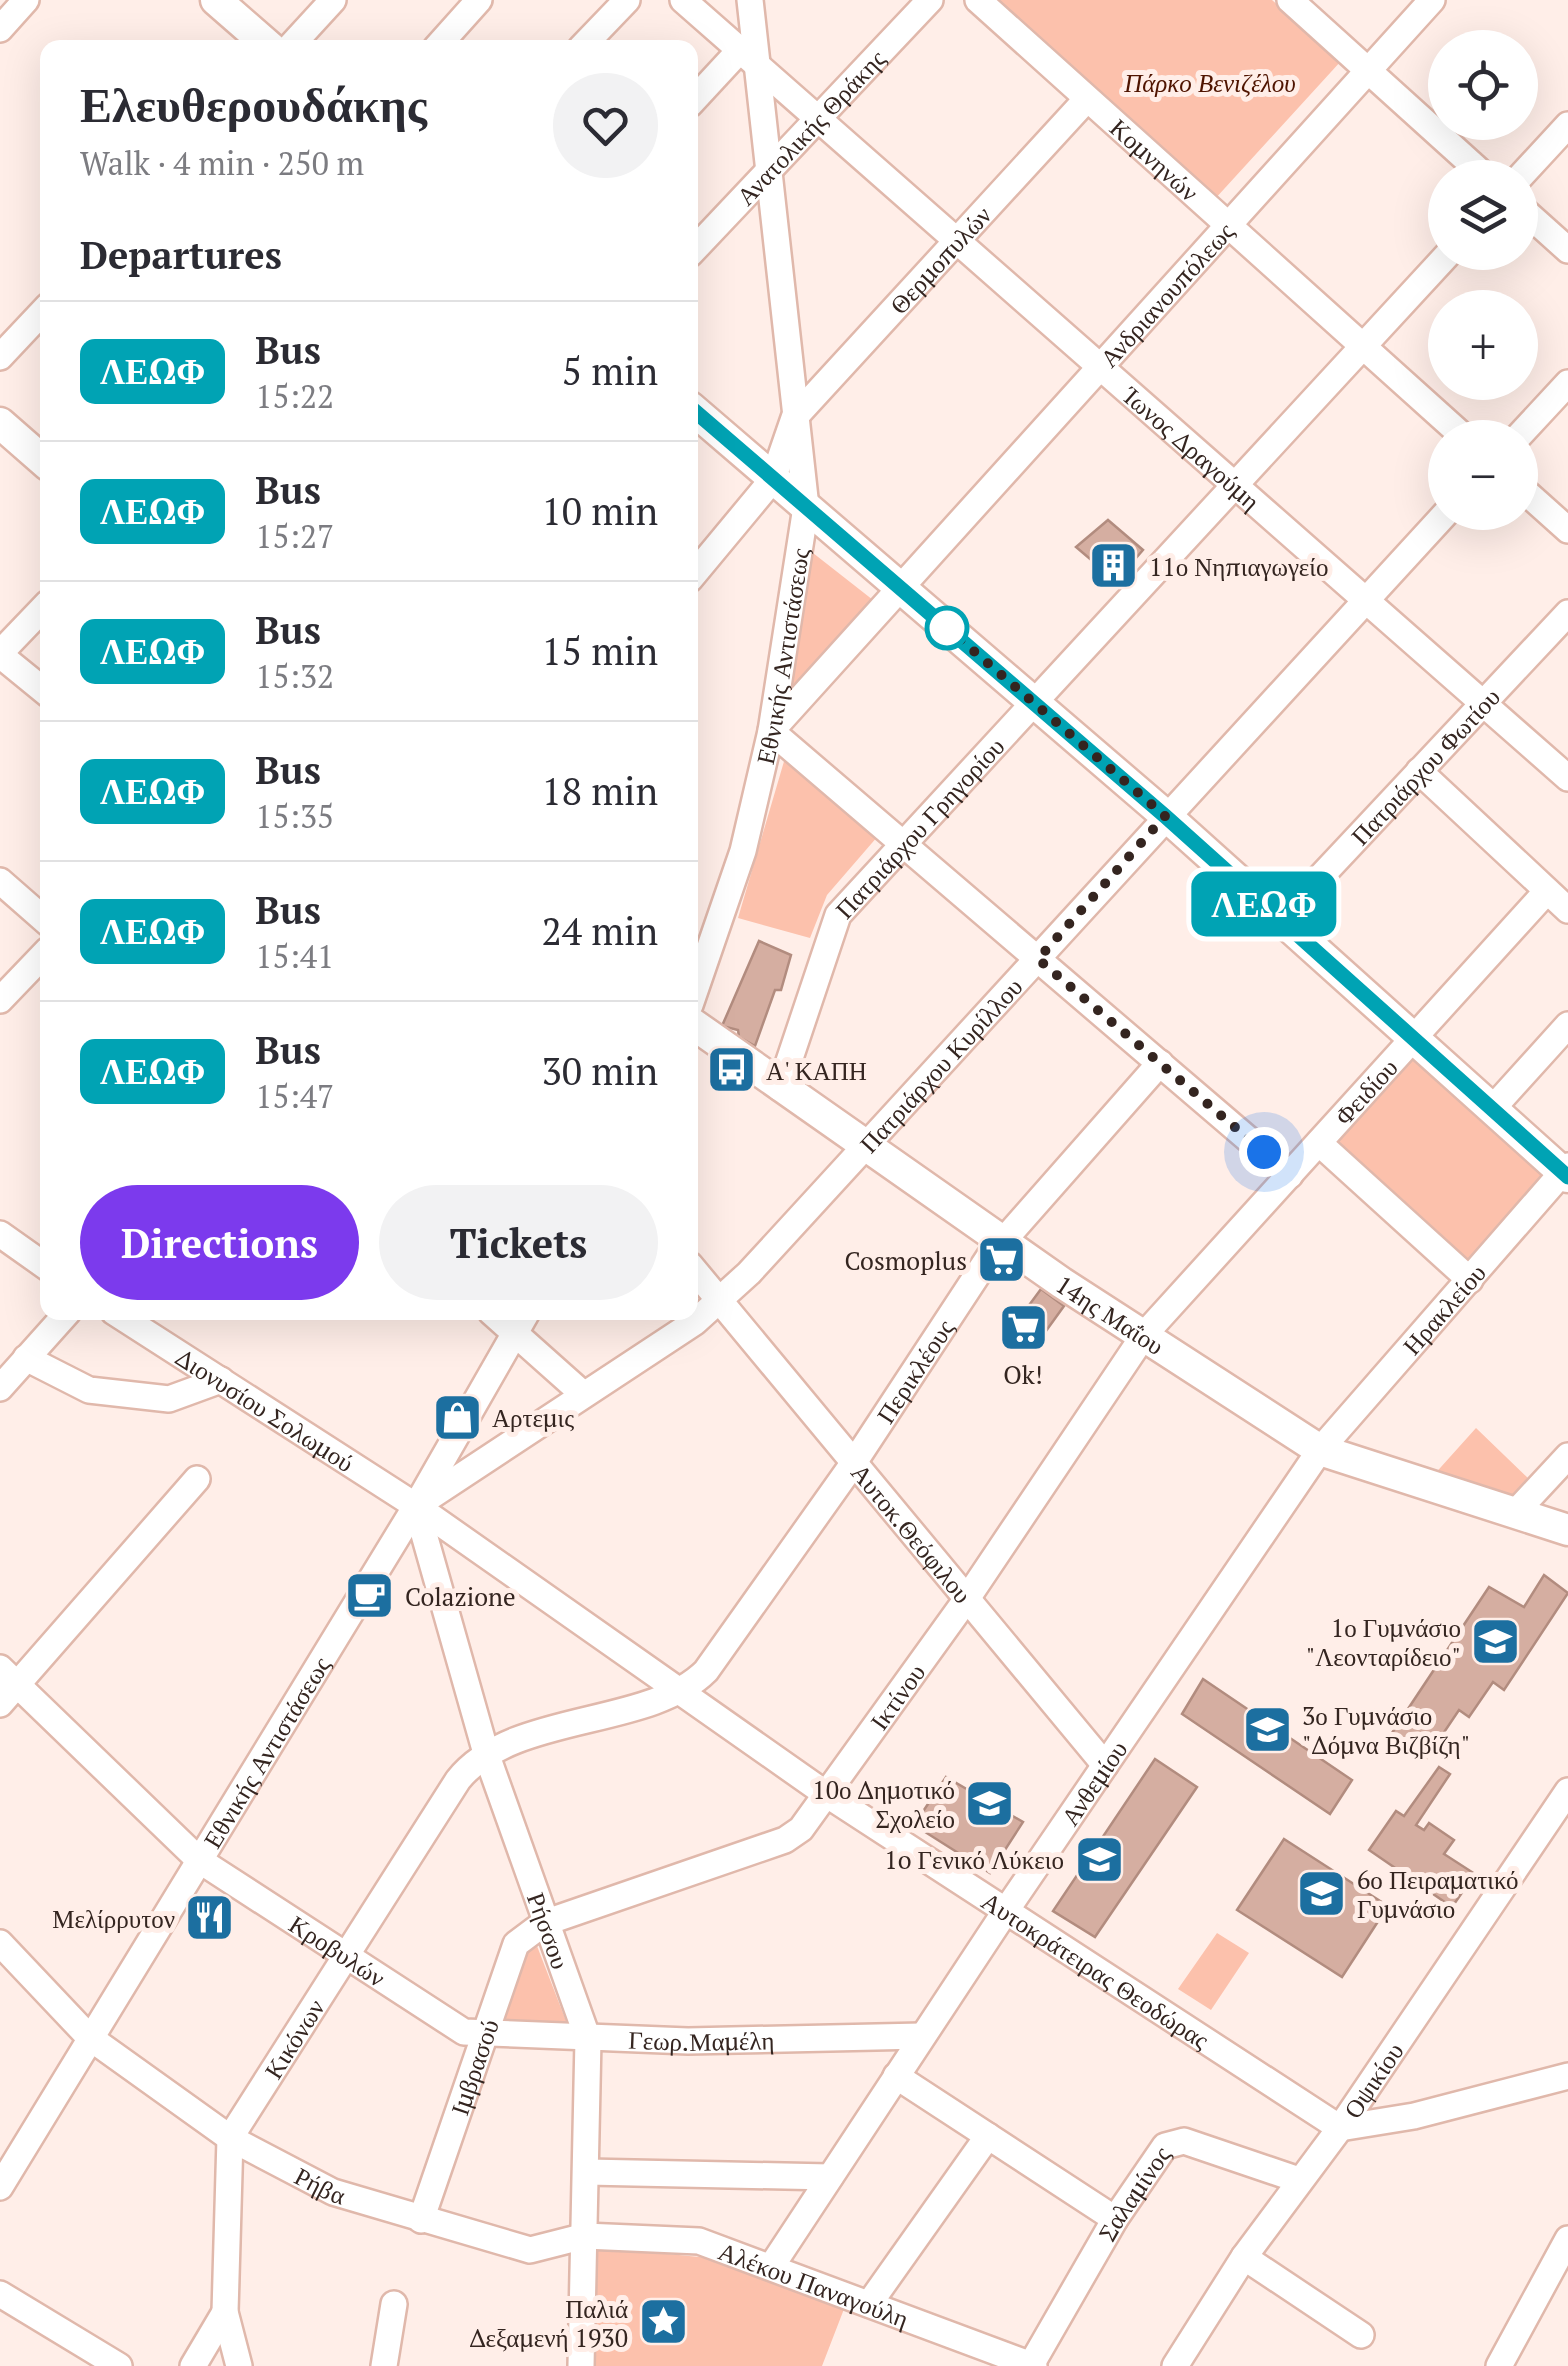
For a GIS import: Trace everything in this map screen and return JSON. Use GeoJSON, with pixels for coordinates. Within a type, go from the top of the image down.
{"type":"FeatureCollection","features":[{"type":"Feature","properties":{"kind":"main road"},"geometry":{"type":"LineString","coordinates":[[216,0],[262,40]]}},
{"type":"Feature","properties":{"kind":"main road"},"geometry":{"type":"LineString","coordinates":[[698,415],[1165,816],[1566,1172]]}},
{"type":"Feature","properties":{"kind":"main road"},"geometry":{"type":"LineString","coordinates":[[0,423],[40,457]]}},
{"type":"Feature","properties":{"kind":"main road","name":"14ης Μαΐου"},"geometry":{"type":"LineString","coordinates":[[698,1028],[1002,1242],[1320,1450],[1568,1530]]}},
{"type":"Feature","properties":{"kind":"street"},"geometry":{"type":"LineString","coordinates":[[0,29],[26,0]]}},
{"type":"Feature","properties":{"kind":"street"},"geometry":{"type":"LineString","coordinates":[[296,40],[332,0]]}},
{"type":"Feature","properties":{"kind":"street"},"geometry":{"type":"LineString","coordinates":[[443,40],[479,0]]}},
{"type":"Feature","properties":{"kind":"street"},"geometry":{"type":"LineString","coordinates":[[589,40],[627,0]]}},
{"type":"Feature","properties":{"kind":"street"},"geometry":{"type":"LineString","coordinates":[[683,0],[748,56],[698,97]]}},
{"type":"Feature","properties":{"kind":"street","name":"Εθνικής Αντιστάσεως"},"geometry":{"type":"LineString","coordinates":[[698,982],[743,850],[771,731],[806,507],[767,170],[748,56],[750,0]]}},
{"type":"Feature","properties":{"kind":"street","name":"Ανατολικής Θράκης"},"geometry":{"type":"LineString","coordinates":[[698,245],[930,0]]}},
{"type":"Feature","properties":{"kind":"street","name":"Κομνηνών"},"geometry":{"type":"LineString","coordinates":[[978,0],[1445,420]]}},
{"type":"Feature","properties":{"kind":"street"},"geometry":{"type":"LineString","coordinates":[[1290,0],[1467,160]]}},
{"type":"Feature","properties":{"kind":"street","name":"Ανδριανουπόλεως"},"geometry":{"type":"LineString","coordinates":[[771,731],[1432,0]]}},
{"type":"Feature","properties":{"kind":"street","name":"Ίωνος Δραγούμη"},"geometry":{"type":"LineString","coordinates":[[748,56],[1568,778]]}},
{"type":"Feature","properties":{"kind":"street","name":"Θερμοπυλών"},"geometry":{"type":"LineString","coordinates":[[794,418],[1086,100]]}},
{"type":"Feature","properties":{"kind":"street"},"geometry":{"type":"LineString","coordinates":[[1536,160],[1568,125]]}},
{"type":"Feature","properties":{"kind":"street"},"geometry":{"type":"LineString","coordinates":[[698,221],[710,232]]}},
{"type":"Feature","properties":{"kind":"street"},"geometry":{"type":"LineString","coordinates":[[1538,223],[1568,250]]}},
{"type":"Feature","properties":{"kind":"street","name":"Πατριάρχου Γρηγορίου"},"geometry":{"type":"LineString","coordinates":[[780,1088],[838,915],[1434,270]]}},
{"type":"Feature","properties":{"kind":"street"},"geometry":{"type":"LineString","coordinates":[[0,357],[40,314]]}},
{"type":"Feature","properties":{"kind":"street"},"geometry":{"type":"LineString","coordinates":[[1534,420],[1568,383]]}},
{"type":"Feature","properties":{"kind":"street"},"geometry":{"type":"LineString","coordinates":[[698,569],[773,479],[794,418]]}},
{"type":"Feature","properties":{"kind":"street"},"geometry":{"type":"LineString","coordinates":[[1538,503],[1568,530]]}},
{"type":"Feature","properties":{"kind":"street","name":"Πατριάρχου Κυρίλλου"},"geometry":{"type":"LineString","coordinates":[[698,1319],[1038,959],[1430,530]]}},
{"type":"Feature","properties":{"kind":"street"},"geometry":{"type":"LineString","coordinates":[[40,612],[0,654],[40,687]]}},
{"type":"Feature","properties":{"kind":"street","name":"Πατριάρχου Φωτίου"},"geometry":{"type":"LineString","coordinates":[[1281,918],[1482,703],[1558,642],[1568,613]]}},
{"type":"Feature","properties":{"kind":"street"},"geometry":{"type":"LineString","coordinates":[[771,731],[1290,1175]]}},
{"type":"Feature","properties":{"kind":"street"},"geometry":{"type":"LineString","coordinates":[[1420,771],[1568,910]]}},
{"type":"Feature","properties":{"kind":"street"},"geometry":{"type":"LineString","coordinates":[[0,881],[40,916]]}},
{"type":"Feature","properties":{"kind":"street","name":"Φειδίου"},"geometry":{"type":"LineString","coordinates":[[1144,1335],[1547,892]]}},
{"type":"Feature","properties":{"kind":"street"},"geometry":{"type":"LineString","coordinates":[[0,1000],[40,958]]}},
{"type":"Feature","properties":{"kind":"street"},"geometry":{"type":"LineString","coordinates":[[1492,1108],[1568,1025]]}},
{"type":"Feature","properties":{"kind":"street","name":"Περικλέους"},"geometry":{"type":"LineString","coordinates":[[683,1691],[723,1650],[1002,1242],[1160,1063]]}},
{"type":"Feature","properties":{"kind":"street"},"geometry":{"type":"LineString","coordinates":[[1319,1142],[1470,1280]]}},
{"type":"Feature","properties":{"kind":"street","name":"Ηρακλείου"},"geometry":{"type":"LineString","coordinates":[[1320,1450],[1566,1172]]}},
{"type":"Feature","properties":{"kind":"street"},"geometry":{"type":"LineString","coordinates":[[0,1234],[40,1262]]}},
{"type":"Feature","properties":{"kind":"street","name":"Αυτοκ.Θεόφιλου"},"geometry":{"type":"LineString","coordinates":[[698,1275],[1105,1766]]}},
{"type":"Feature","properties":{"kind":"street"},"geometry":{"type":"LineString","coordinates":[[0,1388],[61,1320]]}},
{"type":"Feature","properties":{"kind":"street","name":"Διονυσίου Σολωμού"},"geometry":{"type":"LineString","coordinates":[[127,1320],[416,1506]]}},
{"type":"Feature","properties":{"kind":"street","name":"Πατριάρχου Κυρίλλου"},"geometry":{"type":"LineString","coordinates":[[416,1506],[697,1320]]}},
{"type":"Feature","properties":{"kind":"street"},"geometry":{"type":"LineString","coordinates":[[521,1323],[583,1394]]}},
{"type":"Feature","properties":{"kind":"street","name":"Εθνικής Αντιστάσεως"},"geometry":{"type":"LineString","coordinates":[[0,2186],[416,1506],[521,1323]]}},
{"type":"Feature","properties":{"kind":"street","name":"Ικτίνου"},"geometry":{"type":"LineString","coordinates":[[544,1923],[794,1836],[966,1600],[1144,1335]]}},
{"type":"Feature","properties":{"kind":"street"},"geometry":{"type":"LineString","coordinates":[[26,1358],[90,1390],[169,1399],[221,1380]]}},
{"type":"Feature","properties":{"kind":"street","name":"Ανθεμίου"},"geometry":{"type":"LineString","coordinates":[[771,2266],[1007,1909],[1320,1450]]}},
{"type":"Feature","properties":{"kind":"street"},"geometry":{"type":"LineString","coordinates":[[1514,1514],[1568,1456]]}},
{"type":"Feature","properties":{"kind":"street"},"geometry":{"type":"LineString","coordinates":[[9,1696],[196,1479]]}},
{"type":"Feature","properties":{"kind":"street","name":"Αυτοκράτειρας Θεοδώρας"},"geometry":{"type":"LineString","coordinates":[[416,1506],[826,1794],[1340,2128]]}},
{"type":"Feature","properties":{"kind":"street","name":"Ρήσσου"},"geometry":{"type":"LineString","coordinates":[[416,1506],[486,1753],[588,2039],[580,2366]]}},
{"type":"Feature","properties":{"kind":"street","name":"Κροβυλών"},"geometry":{"type":"LineString","coordinates":[[0,1668],[9,1696],[199,1860],[454,2027],[481,2035]]}},
{"type":"Feature","properties":{"kind":"street"},"geometry":{"type":"LineString","coordinates":[[486,1753],[683,1691]]}},
{"type":"Feature","properties":{"kind":"street","name":"Κικόνων"},"geometry":{"type":"LineString","coordinates":[[230,2138],[458,1780],[486,1753]]}},
{"type":"Feature","properties":{"kind":"street","name":"Οψικίου"},"geometry":{"type":"LineString","coordinates":[[1175,2366],[1244,2257],[1340,2128],[1568,1790]]}},
{"type":"Feature","properties":{"kind":"street","name":"Ιμβρασού"},"geometry":{"type":"LineString","coordinates":[[421,2220],[481,2035],[516,1944],[544,1923]]}},
{"type":"Feature","properties":{"kind":"street","name":"Ρήβα"},"geometry":{"type":"LineString","coordinates":[[0,1943],[90,2037],[230,2138],[325,2189],[530,2250],[586,2236]]}},
{"type":"Feature","properties":{"kind":"street","name":"Γεωρ.Μαμέλη"},"geometry":{"type":"LineString","coordinates":[[481,2035],[588,2039],[922,2036]]}},
{"type":"Feature","properties":{"kind":"street"},"geometry":{"type":"LineString","coordinates":[[896,2076],[1115,2219]]}},
{"type":"Feature","properties":{"kind":"street"},"geometry":{"type":"LineString","coordinates":[[1340,2128],[1414,2116],[1568,2076]]}},
{"type":"Feature","properties":{"kind":"street"},"geometry":{"type":"LineString","coordinates":[[870,2304],[988,2136]]}},
{"type":"Feature","properties":{"kind":"street"},"geometry":{"type":"LineString","coordinates":[[230,2138],[226,2312],[240,2366]]}},
{"type":"Feature","properties":{"kind":"street","name":"Σαλαμίνος"},"geometry":{"type":"LineString","coordinates":[[1032,2365],[1115,2219],[1174,2141],[1298,2180]]}},
{"type":"Feature","properties":{"kind":"street"},"geometry":{"type":"LineString","coordinates":[[587,2172],[830,2177]]}},
{"type":"Feature","properties":{"kind":"street","name":"Αλέκου Παναγούλη"},"geometry":{"type":"LineString","coordinates":[[586,2236],[691,2239],[1032,2365]]}},
{"type":"Feature","properties":{"kind":"street"},"geometry":{"type":"LineString","coordinates":[[1499,2366],[1568,2239]]}},
{"type":"Feature","properties":{"kind":"street"},"geometry":{"type":"LineString","coordinates":[[1244,2257],[1361,2336]]}},
{"type":"Feature","properties":{"kind":"street"},"geometry":{"type":"LineString","coordinates":[[0,2294],[120,2366]]}},
{"type":"Feature","properties":{"kind":"street"},"geometry":{"type":"LineString","coordinates":[[384,2366],[394,2304]]}},
{"type":"Feature","properties":{"kind":"street"},"geometry":{"type":"LineString","coordinates":[[193,2366],[226,2312]]}},
{"type":"Feature","properties":{"kind":"green space","name":"Πάρκο Βενιζέλου"},"geometry":{"type":"Polygon","coordinates":[[[997,0],[1272,0],[1341,61],[1214,200],[997,0]]]}},
{"type":"Feature","properties":{"kind":"green space"},"geometry":{"type":"Polygon","coordinates":[[[813,553],[873,600],[784,704],[813,553]]]}},
{"type":"Feature","properties":{"kind":"green space"},"geometry":{"type":"Polygon","coordinates":[[[785,758],[878,836],[827,895],[810,938],[738,918],[785,758]]]}},
{"type":"Feature","properties":{"kind":"green space"},"geometry":{"type":"Polygon","coordinates":[[[1408,1055],[1547,1178],[1470,1268],[1333,1139],[1408,1055]]]}},
{"type":"Feature","properties":{"kind":"green space"},"geometry":{"type":"Polygon","coordinates":[[[1476,1428],[1530,1480],[1509,1505],[1432,1477],[1476,1428]]]}},
{"type":"Feature","properties":{"kind":"green space"},"geometry":{"type":"Polygon","coordinates":[[[1217,1933],[1249,1953],[1211,2010],[1178,1989],[1217,1933]]]}},
{"type":"Feature","properties":{"kind":"green space"},"geometry":{"type":"Polygon","coordinates":[[[537,1946],[568,2026],[508,2026],[499,2018],[525,1953],[537,1946]]]}},
{"type":"Feature","properties":{"kind":"green space"},"geometry":{"type":"Polygon","coordinates":[[[596,2247],[720,2259],[844,2309],[822,2366],[595,2366],[596,2247]]]}},
{"type":"Feature","properties":{"kind":"building","name":"11ο Νηπιαγωγείο"},"geometry":{"type":"Polygon","coordinates":[[[1108,520],[1143,550],[1116,581],[1076,547],[1108,520]]]}},
{"type":"Feature","properties":{"kind":"building"},"geometry":{"type":"Polygon","coordinates":[[[759,941],[791,955],[781,990],[775,990],[755,1046],[739,1037],[738,1030],[722,1026],[759,941]]]}},
{"type":"Feature","properties":{"kind":"building"},"geometry":{"type":"Polygon","coordinates":[[[1041,1289],[1064,1306],[1033,1349],[1010,1331],[1041,1289]]]}},
{"type":"Feature","properties":{"kind":"building"},"geometry":{"type":"Polygon","coordinates":[[[1544,1575],[1568,1593],[1504,1690],[1493,1682],[1469,1717],[1459,1710],[1426,1759],[1390,1736],[1489,1587],[1524,1607],[1544,1575]]]}},
{"type":"Feature","properties":{"kind":"building"},"geometry":{"type":"Polygon","coordinates":[[[1203,1679],[1352,1780],[1330,1814],[1182,1714],[1203,1679]]]}},
{"type":"Feature","properties":{"kind":"building"},"geometry":{"type":"Polygon","coordinates":[[[1155,1759],[1197,1787],[1095,1937],[1053,1911],[1155,1759]]]}},
{"type":"Feature","properties":{"kind":"building"},"geometry":{"type":"Polygon","coordinates":[[[1439,1767],[1450,1774],[1416,1825],[1424,1830],[1429,1823],[1454,1840],[1444,1854],[1475,1874],[1452,1907],[1369,1850],[1396,1811],[1404,1816],[1439,1767]]]}},
{"type":"Feature","properties":{"kind":"building"},"geometry":{"type":"Polygon","coordinates":[[[946,1777],[1023,1822],[990,1873],[914,1825],[946,1777]]]}},
{"type":"Feature","properties":{"kind":"building"},"geometry":{"type":"Polygon","coordinates":[[[1284,1839],[1388,1906],[1342,1977],[1237,1910],[1284,1839]]]}},
{"type":"Feature","properties":{"kind":"bus line","name":"ΛΕΩΦ"},"geometry":{"type":"LineString","coordinates":[[698,414],[1165,816],[1568,1177]]}},
{"type":"Feature","properties":{"kind":"place","name":"11ο Νηπιαγωγείο"},"geometry":{"type":"Point","coordinates":[1114,566]}},
{"type":"Feature","properties":{"kind":"place","name":"Α' ΚΑΠΗ"},"geometry":{"type":"Point","coordinates":[731,1070]}},
{"type":"Feature","properties":{"kind":"place","name":"Cosmoplus"},"geometry":{"type":"Point","coordinates":[1002,1260]}},
{"type":"Feature","properties":{"kind":"place","name":"Ok!"},"geometry":{"type":"Point","coordinates":[1023,1328]}},
{"type":"Feature","properties":{"kind":"place","name":"Αρτεμις"},"geometry":{"type":"Point","coordinates":[457,1417]}},
{"type":"Feature","properties":{"kind":"place","name":"Colazione"},"geometry":{"type":"Point","coordinates":[370,1596]}},
{"type":"Feature","properties":{"kind":"place","name":"1ο Γυμνάσιο \"Λεονταρίδειο\""},"geometry":{"type":"Point","coordinates":[1496,1641]}},
{"type":"Feature","properties":{"kind":"place","name":"3ο Γυμνάσιο \"Δόμνα Βιζβίζη\""},"geometry":{"type":"Point","coordinates":[1267,1729]}},
{"type":"Feature","properties":{"kind":"place","name":"10ο Δημοτικό Σχολείο"},"geometry":{"type":"Point","coordinates":[990,1803]}},
{"type":"Feature","properties":{"kind":"place","name":"1o Γενικό Λύκειο"},"geometry":{"type":"Point","coordinates":[1099,1859]}},
{"type":"Feature","properties":{"kind":"place","name":"6ο Πειραματικό Γυμνάσιο"},"geometry":{"type":"Point","coordinates":[1322,1893]}},
{"type":"Feature","properties":{"kind":"place","name":"Μελίρρυτον"},"geometry":{"type":"Point","coordinates":[210,1918]}},
{"type":"Feature","properties":{"kind":"place","name":"Παλιά Δεξαμενή 1930"},"geometry":{"type":"Point","coordinates":[663,2322]}},
{"type":"Feature","properties":{"kind":"route"},"geometry":{"type":"LineString","coordinates":[[947,628],[1165,816],[1038,959],[1264,1152]]}}]}
